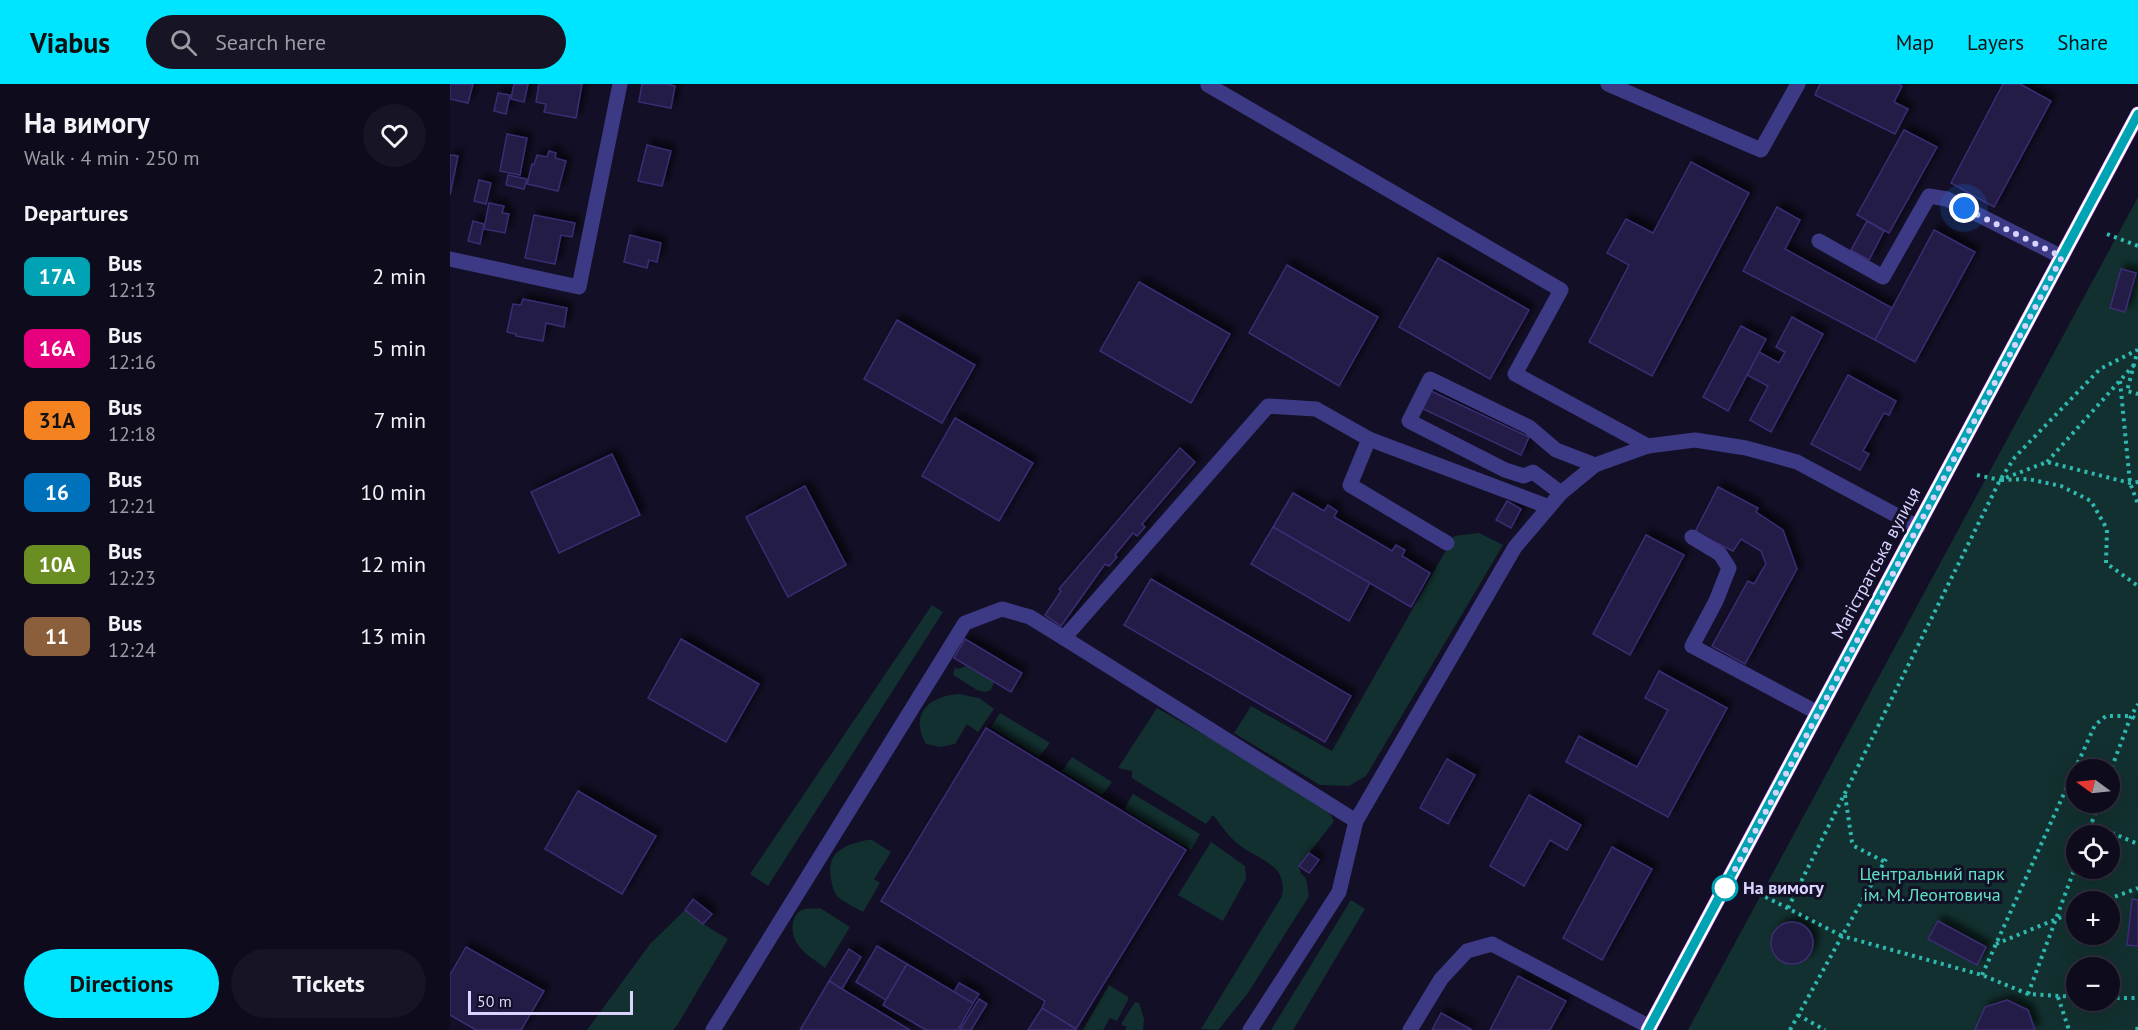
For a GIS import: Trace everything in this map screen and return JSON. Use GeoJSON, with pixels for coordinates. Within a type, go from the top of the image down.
{"type":"FeatureCollection","features":[{"type":"Feature","properties":{"kind":"main road","name":"Магістратська вулиця"},"geometry":{"type":"LineString","coordinates":[[1649,1028],[2138,114]]}},
{"type":"Feature","properties":{"kind":"street"},"geometry":{"type":"LineString","coordinates":[[450,259],[579,287],[621,84]]}},
{"type":"Feature","properties":{"kind":"street"},"geometry":{"type":"LineString","coordinates":[[1608,84],[1761,150],[1798,84]]}},
{"type":"Feature","properties":{"kind":"street"},"geometry":{"type":"LineString","coordinates":[[1208,85],[1561,290],[1515,374],[1648,446]]}},
{"type":"Feature","properties":{"kind":"street"},"geometry":{"type":"LineString","coordinates":[[1819,241],[1883,277],[1929,196],[1947,199],[2062,257]]}},
{"type":"Feature","properties":{"kind":"street"},"geometry":{"type":"LineString","coordinates":[[1561,493],[1533,472],[1524,476],[1505,470],[1409,421],[1430,379],[1529,427],[1556,450],[1595,465]]}},
{"type":"Feature","properties":{"kind":"street"},"geometry":{"type":"LineString","coordinates":[[1065,638],[1268,406],[1316,409],[1370,439],[1549,507]]}},
{"type":"Feature","properties":{"kind":"street"},"geometry":{"type":"LineString","coordinates":[[1370,439],[1350,485],[1447,543]]}},
{"type":"Feature","properties":{"kind":"street"},"geometry":{"type":"LineString","coordinates":[[1250,1030],[1339,892],[1356,821],[1515,547],[1561,493],[1595,465],[1648,446],[1695,440],[1746,448],[1797,462],[1918,527]]}},
{"type":"Feature","properties":{"kind":"street"},"geometry":{"type":"LineString","coordinates":[[1692,537],[1720,554],[1729,568],[1716,601],[1692,646],[1818,713]]}},
{"type":"Feature","properties":{"kind":"street"},"geometry":{"type":"LineString","coordinates":[[713,1030],[965,623],[1002,609],[1029,617],[1065,638],[1356,821]]}},
{"type":"Feature","properties":{"kind":"street"},"geometry":{"type":"LineString","coordinates":[[1410,1030],[1442,979],[1467,951],[1492,944],[1649,1028]]}},
{"type":"Feature","properties":{"kind":"path"},"geometry":{"type":"LineString","coordinates":[[2108,234],[2138,246]]}},
{"type":"Feature","properties":{"kind":"path"},"geometry":{"type":"LineString","coordinates":[[2138,349],[2127,391],[2138,394]]}},
{"type":"Feature","properties":{"kind":"path"},"geometry":{"type":"LineString","coordinates":[[1788,908],[2000,480],[2015,457],[2100,369],[2138,349]]}},
{"type":"Feature","properties":{"kind":"path"},"geometry":{"type":"LineString","coordinates":[[2000,480],[2047,462],[2134,365]]}},
{"type":"Feature","properties":{"kind":"path"},"geometry":{"type":"LineString","coordinates":[[2120,381],[2130,483],[2138,504]]}},
{"type":"Feature","properties":{"kind":"path"},"geometry":{"type":"LineString","coordinates":[[2047,462],[2130,483],[2138,482]]}},
{"type":"Feature","properties":{"kind":"path"},"geometry":{"type":"LineString","coordinates":[[1977,475],[2000,480],[2028,479],[2061,486],[2091,501],[2107,529],[2106,563],[2138,586]]}},
{"type":"Feature","properties":{"kind":"path"},"geometry":{"type":"LineString","coordinates":[[2115,759],[2131,716],[2138,704]]}},
{"type":"Feature","properties":{"kind":"path"},"geometry":{"type":"LineString","coordinates":[[1982,975],[2095,725],[2106,716],[2131,716],[2138,720]]}},
{"type":"Feature","properties":{"kind":"path"},"geometry":{"type":"LineString","coordinates":[[1790,1030],[1885,860],[1854,846],[1845,794]]}},
{"type":"Feature","properties":{"kind":"path"},"geometry":{"type":"LineString","coordinates":[[2095,813],[2091,824],[2138,844]]}},
{"type":"Feature","properties":{"kind":"path"},"geometry":{"type":"LineString","coordinates":[[2028,994],[2071,879]]}},
{"type":"Feature","properties":{"kind":"path"},"geometry":{"type":"LineString","coordinates":[[2120,895],[2138,888]]}},
{"type":"Feature","properties":{"kind":"path"},"geometry":{"type":"LineString","coordinates":[[1752,890],[1842,936],[1982,975],[2028,994],[2066,996]]}},
{"type":"Feature","properties":{"kind":"path"},"geometry":{"type":"LineString","coordinates":[[1995,944],[2066,915]]}},
{"type":"Feature","properties":{"kind":"path"},"geometry":{"type":"LineString","coordinates":[[2057,996],[2069,1030]]}},
{"type":"Feature","properties":{"kind":"path"},"geometry":{"type":"LineString","coordinates":[[2120,998],[2138,998]]}},
{"type":"Feature","properties":{"kind":"path"},"geometry":{"type":"LineString","coordinates":[[1798,1015],[1825,1030]]}},
{"type":"Feature","properties":{"kind":"green space","name":"Центральний парк ім. М. Леонтовича"},"geometry":{"type":"Polygon","coordinates":[[[2138,197],[2138,1030],[1688,1030],[2138,197]]]}},
{"type":"Feature","properties":{"kind":"green space"},"geometry":{"type":"Polygon","coordinates":[[[1479,533],[1503,545],[1366,776],[1349,786],[1320,785],[1234,733],[1251,706],[1332,751],[1454,536],[1479,533]]]}},
{"type":"Feature","properties":{"kind":"green space"},"geometry":{"type":"Polygon","coordinates":[[[932,605],[943,612],[768,886],[750,874],[932,605]]]}},
{"type":"Feature","properties":{"kind":"green space"},"geometry":{"type":"Polygon","coordinates":[[[967,666],[994,682],[991,690],[985,692],[977,690],[953,675],[955,667],[958,669],[967,666]]]}},
{"type":"Feature","properties":{"kind":"green space"},"geometry":{"type":"Polygon","coordinates":[[[959,694],[979,698],[994,709],[978,732],[967,724],[955,744],[941,747],[926,744],[920,724],[925,708],[939,698],[959,694]]]}},
{"type":"Feature","properties":{"kind":"green space"},"geometry":{"type":"Polygon","coordinates":[[[1157,708],[1324,803],[1334,821],[1299,866],[1301,874],[1306,878],[1309,896],[1248,993],[1218,1030],[1201,1029],[1282,896],[1283,885],[1276,869],[1238,844],[1213,815],[1206,824],[1132,778],[1132,771],[1118,768],[1157,708]]]}},
{"type":"Feature","properties":{"kind":"green space"},"geometry":{"type":"Polygon","coordinates":[[[1000,713],[1050,743],[1039,757],[991,727],[1000,713]]]}},
{"type":"Feature","properties":{"kind":"green space"},"geometry":{"type":"Polygon","coordinates":[[[1072,757],[1112,782],[1102,795],[1062,771],[1072,757]]]}},
{"type":"Feature","properties":{"kind":"green space"},"geometry":{"type":"Polygon","coordinates":[[[1133,794],[1200,834],[1191,850],[1124,809],[1133,794]]]}},
{"type":"Feature","properties":{"kind":"green space"},"geometry":{"type":"Polygon","coordinates":[[[872,840],[891,852],[874,879],[880,883],[863,912],[837,895],[832,884],[830,870],[831,862],[838,851],[851,844],[872,840]]]}},
{"type":"Feature","properties":{"kind":"green space"},"geometry":{"type":"Polygon","coordinates":[[[1211,842],[1245,866],[1246,879],[1223,921],[1178,895],[1211,842]]]}},
{"type":"Feature","properties":{"kind":"green space"},"geometry":{"type":"Polygon","coordinates":[[[1351,900],[1365,909],[1293,1030],[1271,1030],[1351,900]]]}},
{"type":"Feature","properties":{"kind":"green space"},"geometry":{"type":"Polygon","coordinates":[[[820,908],[850,927],[825,968],[802,949],[793,931],[794,920],[800,911],[820,908]]]}},
{"type":"Feature","properties":{"kind":"green space"},"geometry":{"type":"Polygon","coordinates":[[[685,910],[728,939],[678,1024],[673,1030],[587,1030],[650,944],[685,910]]]}},
{"type":"Feature","properties":{"kind":"green space"},"geometry":{"type":"Polygon","coordinates":[[[1109,985],[1128,997],[1117,1021],[1110,1018],[1103,1030],[1083,1030],[1109,985]]]}},
{"type":"Feature","properties":{"kind":"green space"},"geometry":{"type":"Polygon","coordinates":[[[1135,1002],[1139,1003],[1144,1019],[1143,1030],[1125,1030],[1127,1027],[1121,1024],[1135,1002]]]}},
{"type":"Feature","properties":{"kind":"building"},"geometry":{"type":"Polygon","coordinates":[[[450,84],[473,84],[468,103],[450,99],[450,84]]]}},
{"type":"Feature","properties":{"kind":"building"},"geometry":{"type":"Polygon","coordinates":[[[514,84],[528,84],[524,102],[511,99],[514,84]]]}},
{"type":"Feature","properties":{"kind":"building"},"geometry":{"type":"Polygon","coordinates":[[[539,84],[582,84],[576,118],[544,112],[546,104],[536,102],[539,84]]]}},
{"type":"Feature","properties":{"kind":"building"},"geometry":{"type":"Polygon","coordinates":[[[642,84],[675,86],[671,108],[639,102],[642,84]]]}},
{"type":"Feature","properties":{"kind":"building"},"geometry":{"type":"Polygon","coordinates":[[[1820,84],[1898,84],[1902,86],[1894,102],[1908,109],[1895,134],[1815,95],[1820,84]]]}},
{"type":"Feature","properties":{"kind":"building"},"geometry":{"type":"Polygon","coordinates":[[[2003,84],[2020,84],[2051,101],[1994,207],[1951,183],[2003,84]]]}},
{"type":"Feature","properties":{"kind":"building"},"geometry":{"type":"Polygon","coordinates":[[[498,93],[510,95],[506,114],[494,111],[498,93]]]}},
{"type":"Feature","properties":{"kind":"building"},"geometry":{"type":"Polygon","coordinates":[[[1904,130],[1937,147],[1889,233],[1857,215],[1904,130]]]}},
{"type":"Feature","properties":{"kind":"building"},"geometry":{"type":"Polygon","coordinates":[[[507,134],[527,138],[520,175],[500,171],[507,134]]]}},
{"type":"Feature","properties":{"kind":"building"},"geometry":{"type":"Polygon","coordinates":[[[647,145],[671,151],[662,186],[638,181],[647,145]]]}},
{"type":"Feature","properties":{"kind":"building"},"geometry":{"type":"Polygon","coordinates":[[[549,151],[556,153],[555,158],[566,161],[558,191],[527,184],[537,155],[547,157],[549,151]]]}},
{"type":"Feature","properties":{"kind":"building"},"geometry":{"type":"Polygon","coordinates":[[[450,155],[458,156],[450,195],[450,155]]]}},
{"type":"Feature","properties":{"kind":"building"},"geometry":{"type":"Polygon","coordinates":[[[1691,162],[1749,193],[1652,376],[1589,342],[1629,265],[1607,253],[1626,219],[1653,233],[1691,162]]]}},
{"type":"Feature","properties":{"kind":"building"},"geometry":{"type":"Polygon","coordinates":[[[508,175],[527,179],[524,189],[506,185],[508,175]]]}},
{"type":"Feature","properties":{"kind":"building"},"geometry":{"type":"Polygon","coordinates":[[[479,180],[491,183],[486,204],[474,201],[479,180]]]}},
{"type":"Feature","properties":{"kind":"building"},"geometry":{"type":"Polygon","coordinates":[[[489,203],[504,206],[502,213],[509,214],[505,233],[484,229],[489,203]]]}},
{"type":"Feature","properties":{"kind":"building"},"geometry":{"type":"Polygon","coordinates":[[[1777,207],[1800,220],[1785,249],[1892,308],[1875,340],[1743,271],[1777,207]]]}},
{"type":"Feature","properties":{"kind":"building"},"geometry":{"type":"Polygon","coordinates":[[[534,215],[575,223],[572,237],[561,235],[555,264],[525,258],[534,215]]]}},
{"type":"Feature","properties":{"kind":"building"},"geometry":{"type":"Polygon","coordinates":[[[473,221],[484,224],[480,244],[468,241],[473,221]]]}},
{"type":"Feature","properties":{"kind":"building"},"geometry":{"type":"Polygon","coordinates":[[[1867,221],[1884,231],[1869,260],[1851,250],[1867,221]]]}},
{"type":"Feature","properties":{"kind":"building"},"geometry":{"type":"Polygon","coordinates":[[[1934,230],[1975,252],[1915,362],[1875,340],[1934,230]]]}},
{"type":"Feature","properties":{"kind":"building"},"geometry":{"type":"Polygon","coordinates":[[[630,235],[661,243],[657,262],[649,260],[647,268],[624,262],[630,235]]]}},
{"type":"Feature","properties":{"kind":"building"},"geometry":{"type":"Polygon","coordinates":[[[1438,258],[1529,310],[1490,379],[1399,327],[1438,258]]]}},
{"type":"Feature","properties":{"kind":"building"},"geometry":{"type":"Polygon","coordinates":[[[1287,265],[1378,317],[1339,386],[1249,333],[1287,265]]]}},
{"type":"Feature","properties":{"kind":"building"},"geometry":{"type":"Polygon","coordinates":[[[2121,269],[2136,273],[2125,312],[2110,308],[2121,269]]]}},
{"type":"Feature","properties":{"kind":"building"},"geometry":{"type":"Polygon","coordinates":[[[1139,282],[1230,334],[1191,403],[1100,351],[1139,282]]]}},
{"type":"Feature","properties":{"kind":"building"},"geometry":{"type":"Polygon","coordinates":[[[523,299],[567,308],[564,327],[546,323],[543,341],[507,332],[513,304],[521,305],[523,299]]]}},
{"type":"Feature","properties":{"kind":"building"},"geometry":{"type":"Polygon","coordinates":[[[1792,317],[1823,334],[1771,432],[1750,420],[1768,386],[1747,375],[1759,352],[1779,363],[1785,352],[1776,347],[1792,317]]]}},
{"type":"Feature","properties":{"kind":"building"},"geometry":{"type":"Polygon","coordinates":[[[897,320],[975,365],[942,423],[864,379],[897,320]]]}},
{"type":"Feature","properties":{"kind":"building"},"geometry":{"type":"Polygon","coordinates":[[[1741,326],[1766,339],[1728,411],[1703,397],[1741,326]]]}},
{"type":"Feature","properties":{"kind":"building"},"geometry":{"type":"Polygon","coordinates":[[[1848,375],[1896,401],[1889,415],[1884,413],[1863,451],[1869,454],[1860,470],[1811,444],[1848,375]]]}},
{"type":"Feature","properties":{"kind":"building"},"geometry":{"type":"Polygon","coordinates":[[[1429,390],[1529,437],[1521,455],[1421,408],[1429,390]]]}},
{"type":"Feature","properties":{"kind":"building"},"geometry":{"type":"Polygon","coordinates":[[[955,418],[1033,463],[999,521],[922,476],[955,418]]]}},
{"type":"Feature","properties":{"kind":"building"},"geometry":{"type":"Polygon","coordinates":[[[1180,448],[1195,462],[1142,524],[1145,527],[1137,536],[1133,533],[1109,566],[1105,564],[1061,626],[1045,615],[1061,591],[1059,589],[1180,448]]]}},
{"type":"Feature","properties":{"kind":"building"},"geometry":{"type":"Polygon","coordinates":[[[612,454],[640,515],[559,553],[531,492],[612,454]]]}},
{"type":"Feature","properties":{"kind":"building"},"geometry":{"type":"Polygon","coordinates":[[[805,486],[846,565],[788,597],[746,517],[805,486]]]}},
{"type":"Feature","properties":{"kind":"building"},"geometry":{"type":"Polygon","coordinates":[[[1718,487],[1758,508],[1756,512],[1783,530],[1797,569],[1745,664],[1712,646],[1748,581],[1754,584],[1766,564],[1761,551],[1741,539],[1733,551],[1695,532],[1718,487]]]}},
{"type":"Feature","properties":{"kind":"building"},"geometry":{"type":"Polygon","coordinates":[[[1293,493],[1324,511],[1328,505],[1337,511],[1334,517],[1392,551],[1396,545],[1405,550],[1402,556],[1430,573],[1411,607],[1273,527],[1293,493]]]}},
{"type":"Feature","properties":{"kind":"building"},"geometry":{"type":"Polygon","coordinates":[[[1507,501],[1521,509],[1511,528],[1496,520],[1507,501]]]}},
{"type":"Feature","properties":{"kind":"building"},"geometry":{"type":"Polygon","coordinates":[[[1273,527],[1370,583],[1349,621],[1251,564],[1273,527]]]}},
{"type":"Feature","properties":{"kind":"building"},"geometry":{"type":"Polygon","coordinates":[[[1646,535],[1684,555],[1630,655],[1593,634],[1646,535]]]}},
{"type":"Feature","properties":{"kind":"building"},"geometry":{"type":"Polygon","coordinates":[[[1151,579],[1351,696],[1325,742],[1124,625],[1151,579]]]}},
{"type":"Feature","properties":{"kind":"building"},"geometry":{"type":"Polygon","coordinates":[[[681,639],[759,684],[726,742],[648,698],[681,639]]]}},
{"type":"Feature","properties":{"kind":"building"},"geometry":{"type":"Polygon","coordinates":[[[965,639],[1022,673],[1011,692],[954,658],[965,639]]]}},
{"type":"Feature","properties":{"kind":"building"},"geometry":{"type":"Polygon","coordinates":[[[1659,671],[1727,708],[1668,817],[1566,762],[1579,736],[1637,767],[1668,710],[1645,698],[1659,671]]]}},
{"type":"Feature","properties":{"kind":"building"},"geometry":{"type":"Polygon","coordinates":[[[986,728],[1186,850],[1076,1029],[1042,1008],[1045,1001],[881,901],[986,728]]]}},
{"type":"Feature","properties":{"kind":"building"},"geometry":{"type":"Polygon","coordinates":[[[1447,759],[1475,775],[1448,824],[1420,808],[1447,759]]]}},
{"type":"Feature","properties":{"kind":"building"},"geometry":{"type":"Polygon","coordinates":[[[578,791],[656,836],[622,894],[545,849],[578,791]]]}},
{"type":"Feature","properties":{"kind":"building"},"geometry":{"type":"Polygon","coordinates":[[[1529,795],[1581,825],[1567,850],[1550,840],[1524,886],[1490,866],[1529,795]]]}},
{"type":"Feature","properties":{"kind":"building"},"geometry":{"type":"Polygon","coordinates":[[[1612,847],[1652,869],[1602,960],[1563,938],[1612,847]]]}},
{"type":"Feature","properties":{"kind":"building"},"geometry":{"type":"Polygon","coordinates":[[[1309,853],[1319,860],[1309,873],[1299,866],[1309,853]]]}},
{"type":"Feature","properties":{"kind":"building"},"geometry":{"type":"Polygon","coordinates":[[[693,899],[712,914],[703,924],[685,910],[693,899]]]}},
{"type":"Feature","properties":{"kind":"building"},"geometry":{"type":"Polygon","coordinates":[[[2132,899],[2138,900],[2138,946],[2127,945],[2132,899]]]}},
{"type":"Feature","properties":{"kind":"building"},"geometry":{"type":"Polygon","coordinates":[[[1938,921],[1986,947],[1977,965],[1928,939],[1938,921]]]}},
{"type":"Feature","properties":{"kind":"building"},"geometry":{"type":"Polygon","coordinates":[[[1792,922],[1800,923],[1807,928],[1812,935],[1812,951],[1807,958],[1800,963],[1792,964],[1784,963],[1777,958],[1772,951],[1771,943],[1772,935],[1777,928],[1784,923],[1792,922]]]}},
{"type":"Feature","properties":{"kind":"building"},"geometry":{"type":"Polygon","coordinates":[[[877,946],[907,964],[886,1000],[856,982],[877,946]]]}},
{"type":"Feature","properties":{"kind":"building"},"geometry":{"type":"Polygon","coordinates":[[[466,947],[544,991],[521,1030],[476,1030],[450,1015],[450,975],[466,947]]]}},
{"type":"Feature","properties":{"kind":"building"},"geometry":{"type":"Polygon","coordinates":[[[849,949],[861,957],[842,989],[829,981],[849,949]]]}},
{"type":"Feature","properties":{"kind":"building"},"geometry":{"type":"Polygon","coordinates":[[[907,964],[973,1003],[958,1030],[926,1030],[883,1005],[907,964]]]}},
{"type":"Feature","properties":{"kind":"building"},"geometry":{"type":"Polygon","coordinates":[[[1518,976],[1566,1001],[1550,1030],[1490,1030],[1518,976]]]}},
{"type":"Feature","properties":{"kind":"building"},"geometry":{"type":"Polygon","coordinates":[[[829,981],[842,989],[910,1030],[800,1030],[829,981]]]}},
{"type":"Feature","properties":{"kind":"building"},"geometry":{"type":"Polygon","coordinates":[[[959,983],[979,994],[973,1003],[954,992],[959,983]]]}},
{"type":"Feature","properties":{"kind":"building"},"geometry":{"type":"Polygon","coordinates":[[[979,999],[987,1004],[971,1030],[960,1030],[979,999]]]}},
{"type":"Feature","properties":{"kind":"building"},"geometry":{"type":"Polygon","coordinates":[[[2007,1000],[2028,1010],[2035,1030],[1975,1030],[1985,1007],[2007,1000]]]}},
{"type":"Feature","properties":{"kind":"building"},"geometry":{"type":"Polygon","coordinates":[[[1042,1008],[1076,1029],[1076,1030],[1028,1030],[1042,1008]]]}},
{"type":"Feature","properties":{"kind":"building"},"geometry":{"type":"Polygon","coordinates":[[[1441,1013],[1472,1030],[1432,1030],[1441,1013]]]}},
{"type":"Feature","properties":{"kind":"bus line","name":"17А"},"geometry":{"type":"LineString","coordinates":[[1648,1030],[2138,114]]}},
{"type":"Feature","properties":{"kind":"place","name":"На вимогу"},"geometry":{"type":"Point","coordinates":[1725,888]}},
{"type":"Feature","properties":{"kind":"route"},"geometry":{"type":"LineString","coordinates":[[1725,888],[2062,257],[1964,208]]}}]}
